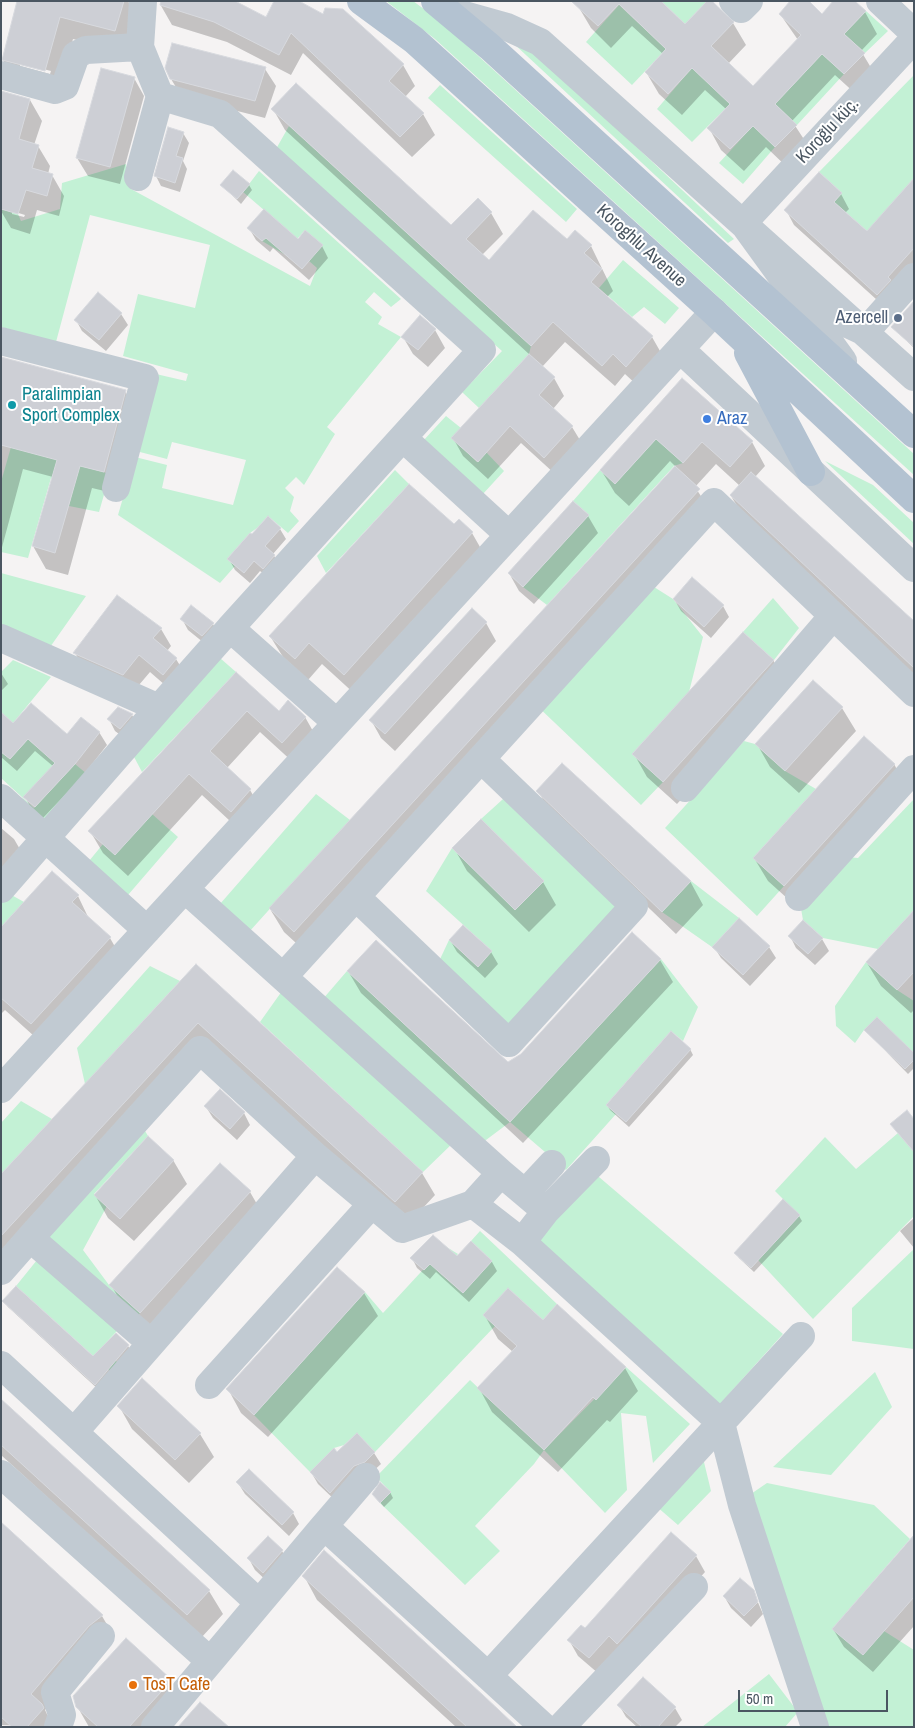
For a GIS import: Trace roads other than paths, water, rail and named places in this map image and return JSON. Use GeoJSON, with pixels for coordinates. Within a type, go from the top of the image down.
{"type":"FeatureCollection","features":[{"type":"Feature","properties":{"kind":"main road","name":"Koroghlu Avenue"},"geometry":{"type":"LineString","coordinates":[[361,1],[414,40],[738,334],[914,499]]}},
{"type":"Feature","properties":{"kind":"main road"},"geometry":{"type":"LineString","coordinates":[[443,6],[914,434]]}},
{"type":"Feature","properties":{"kind":"main road"},"geometry":{"type":"LineString","coordinates":[[738,334],[811,472]]}},
{"type":"Feature","properties":{"kind":"street"},"geometry":{"type":"LineString","coordinates":[[138,177],[160,96],[140,47],[143,1]]}},
{"type":"Feature","properties":{"kind":"street"},"geometry":{"type":"LineString","coordinates":[[733,1],[742,9],[749,1]]}},
{"type":"Feature","properties":{"kind":"street"},"geometry":{"type":"LineString","coordinates":[[880,1],[914,33]]}},
{"type":"Feature","properties":{"kind":"street"},"geometry":{"type":"LineString","coordinates":[[443,6],[507,27],[540,42],[914,377]]}},
{"type":"Feature","properties":{"kind":"street","name":"Koroğlu küç."},"geometry":{"type":"LineString","coordinates":[[743,223],[914,39]]}},
{"type":"Feature","properties":{"kind":"street"},"geometry":{"type":"LineString","coordinates":[[1,75],[55,90],[65,86],[76,56],[86,50],[140,47]]}},
{"type":"Feature","properties":{"kind":"street"},"geometry":{"type":"LineString","coordinates":[[1,889],[230,628],[482,350],[220,114],[160,96]]}},
{"type":"Feature","properties":{"kind":"street"},"geometry":{"type":"LineString","coordinates":[[743,223],[861,386]]}},
{"type":"Feature","properties":{"kind":"street"},"geometry":{"type":"LineString","coordinates":[[734,270],[865,332]]}},
{"type":"Feature","properties":{"kind":"street"},"geometry":{"type":"LineString","coordinates":[[865,332],[914,277]]}},
{"type":"Feature","properties":{"kind":"street"},"geometry":{"type":"LineString","coordinates":[[1,1089],[714,312]]}},
{"type":"Feature","properties":{"kind":"street"},"geometry":{"type":"LineString","coordinates":[[1,341],[145,378],[116,488]]}},
{"type":"Feature","properties":{"kind":"street"},"geometry":{"type":"LineString","coordinates":[[680,349],[914,568]]}},
{"type":"Feature","properties":{"kind":"street"},"geometry":{"type":"LineString","coordinates":[[403,438],[509,535]]}},
{"type":"Feature","properties":{"kind":"street"},"geometry":{"type":"LineString","coordinates":[[283,978],[714,502],[914,693]]}},
{"type":"Feature","properties":{"kind":"street"},"geometry":{"type":"LineString","coordinates":[[684,788],[834,616]]}},
{"type":"Feature","properties":{"kind":"street"},"geometry":{"type":"LineString","coordinates":[[230,628],[337,722]]}},
{"type":"Feature","properties":{"kind":"street"},"geometry":{"type":"LineString","coordinates":[[1,638],[159,708]]}},
{"type":"Feature","properties":{"kind":"street"},"geometry":{"type":"LineString","coordinates":[[356,897],[508,1043],[634,906],[481,759]]}},
{"type":"Feature","properties":{"kind":"street"},"geometry":{"type":"LineString","coordinates":[[800,898],[914,769]]}},
{"type":"Feature","properties":{"kind":"street"},"geometry":{"type":"LineString","coordinates":[[1,798],[147,930]]}},
{"type":"Feature","properties":{"kind":"street"},"geometry":{"type":"LineString","coordinates":[[185,889],[501,1173],[546,1211]]}},
{"type":"Feature","properties":{"kind":"street"},"geometry":{"type":"LineString","coordinates":[[1,1271],[200,1050],[315,1156],[402,1229],[473,1204],[501,1173]]}},
{"type":"Feature","properties":{"kind":"street"},"geometry":{"type":"LineString","coordinates":[[74,1432],[315,1156]]}},
{"type":"Feature","properties":{"kind":"street"},"geometry":{"type":"LineString","coordinates":[[522,1242],[546,1211],[596,1160]]}},
{"type":"Feature","properties":{"kind":"street"},"geometry":{"type":"LineString","coordinates":[[525,1193],[552,1164]]}},
{"type":"Feature","properties":{"kind":"street"},"geometry":{"type":"LineString","coordinates":[[208,1385],[372,1204]]}},
{"type":"Feature","properties":{"kind":"street"},"geometry":{"type":"LineString","coordinates":[[473,1204],[522,1242],[721,1423],[742,1505],[815,1727]]}},
{"type":"Feature","properties":{"kind":"street"},"geometry":{"type":"LineString","coordinates":[[30,1238],[151,1343]]}},
{"type":"Feature","properties":{"kind":"street"},"geometry":{"type":"LineString","coordinates":[[488,1676],[801,1336]]}},
{"type":"Feature","properties":{"kind":"street"},"geometry":{"type":"LineString","coordinates":[[1,1365],[259,1603]]}},
{"type":"Feature","properties":{"kind":"street"},"geometry":{"type":"LineString","coordinates":[[1,1474],[210,1661]]}},
{"type":"Feature","properties":{"kind":"street"},"geometry":{"type":"LineString","coordinates":[[155,1727],[366,1477]]}},
{"type":"Feature","properties":{"kind":"street"},"geometry":{"type":"LineString","coordinates":[[324,1526],[544,1727]]}},
{"type":"Feature","properties":{"kind":"street"},"geometry":{"type":"LineString","coordinates":[[561,1727],[694,1587]]}},
{"type":"Feature","properties":{"kind":"street"},"geometry":{"type":"LineString","coordinates":[[58,1727],[62,1716],[55,1692],[101,1636]]}},
{"type":"Feature","properties":{"kind":"place","name":"Azercell"},"geometry":{"type":"Point","coordinates":[898,318]}},
{"type":"Feature","properties":{"kind":"place","name":"Paralimpian Sport Complex"},"geometry":{"type":"Point","coordinates":[12,405]}},
{"type":"Feature","properties":{"kind":"place","name":"Araz"},"geometry":{"type":"Point","coordinates":[707,419]}},
{"type":"Feature","properties":{"kind":"place","name":"TosT Cafe"},"geometry":{"type":"Point","coordinates":[133,1685]}}]}
